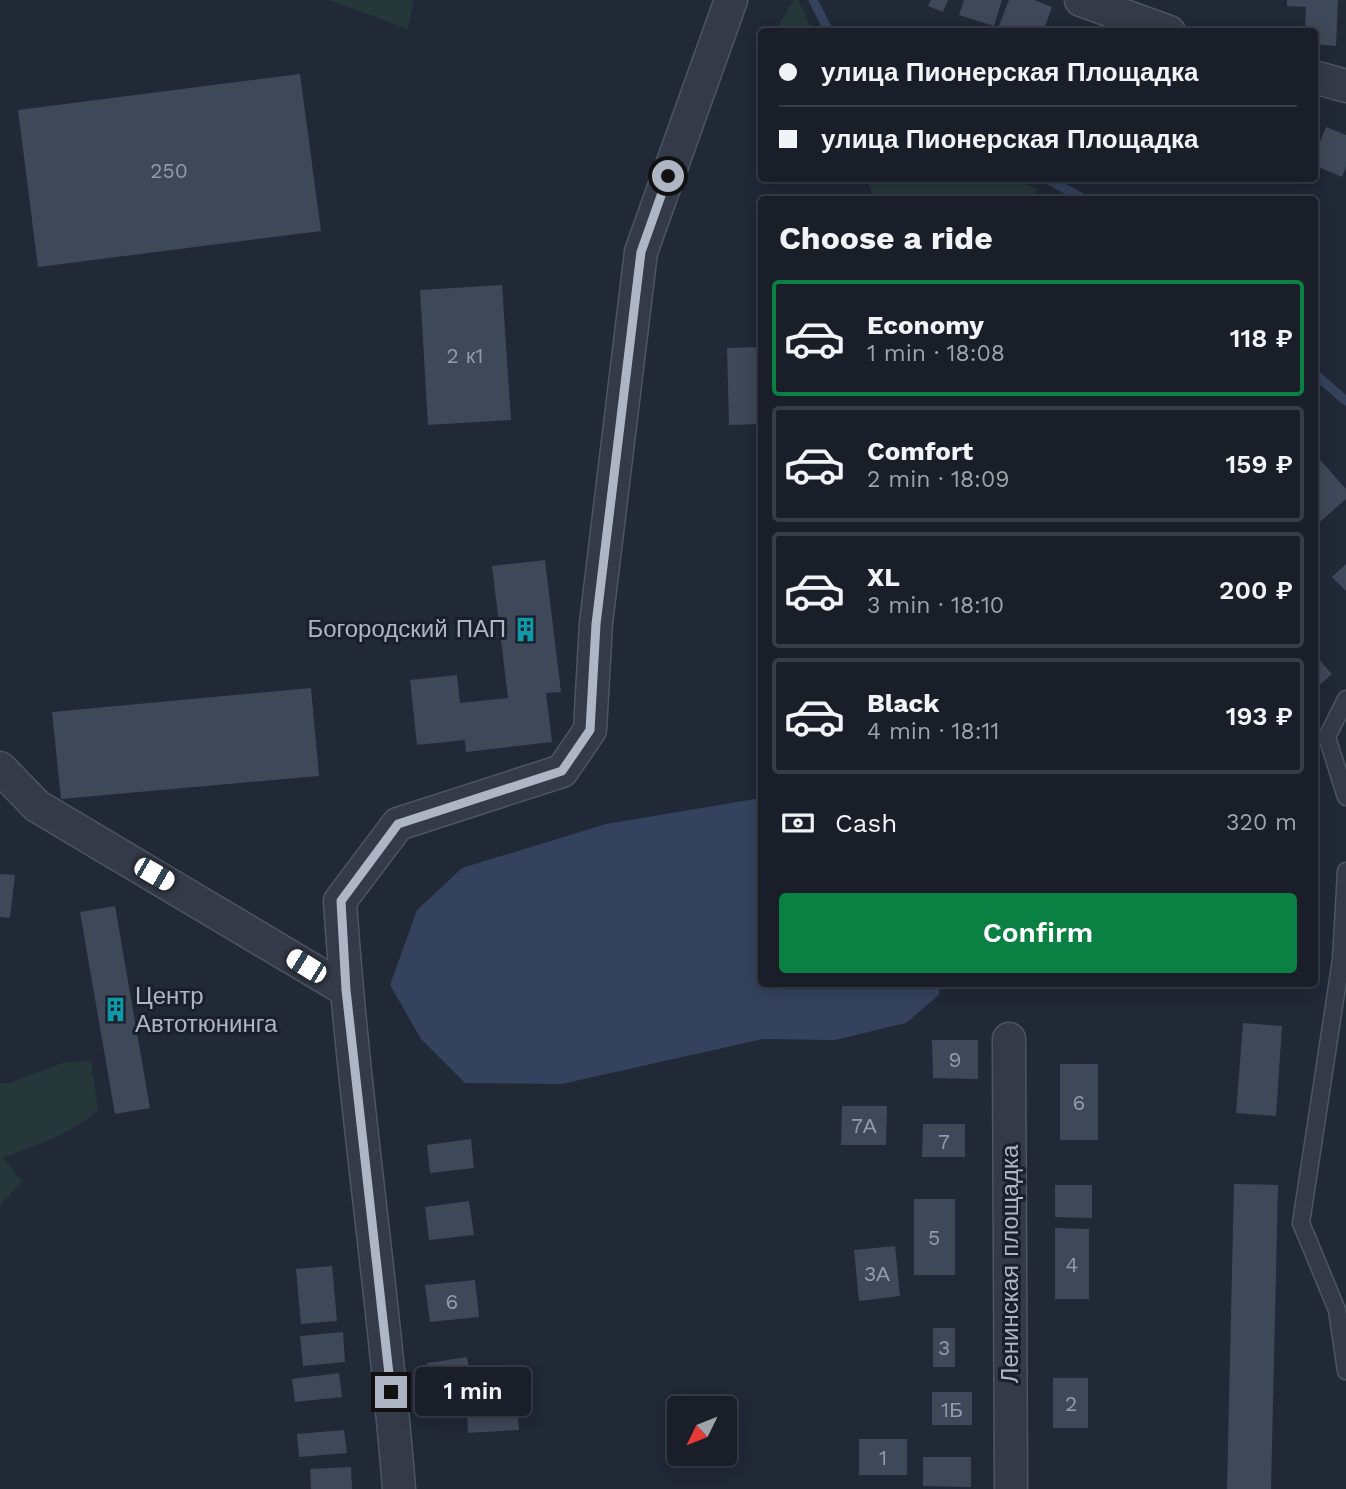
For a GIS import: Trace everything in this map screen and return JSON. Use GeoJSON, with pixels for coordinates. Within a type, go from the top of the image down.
{"type":"FeatureCollection","features":[{"type":"Feature","properties":{"kind":"street"},"geometry":{"type":"LineString","coordinates":[[399,1489],[390,1378],[346,990],[341,901],[398,824],[562,771],[590,730],[596,624],[641,252],[731,0]]}},
{"type":"Feature","properties":{"kind":"street"},"geometry":{"type":"LineString","coordinates":[[1081,0],[1158,28]]}},
{"type":"Feature","properties":{"kind":"street"},"geometry":{"type":"LineString","coordinates":[[1318,78],[1346,86]]}},
{"type":"Feature","properties":{"kind":"street"},"geometry":{"type":"LineString","coordinates":[[0,768],[37,806],[346,990]]}},
{"type":"Feature","properties":{"kind":"street","name":"Ленинская площадка"},"geometry":{"type":"LineString","coordinates":[[1009,1039],[1011,1489]]}},
{"type":"Feature","properties":{"kind":"lane"},"geometry":{"type":"LineString","coordinates":[[1346,699],[1327,737],[1346,797]]}},
{"type":"Feature","properties":{"kind":"lane"},"geometry":{"type":"LineString","coordinates":[[1346,871],[1341,960],[1301,1223],[1342,1305],[1346,1371]]}},
{"type":"Feature","properties":{"kind":"shaded area"},"geometry":{"type":"Polygon","coordinates":[[[329,0],[414,0],[408,29],[329,0]]]}},
{"type":"Feature","properties":{"kind":"shaded area"},"geometry":{"type":"Polygon","coordinates":[[[794,0],[798,0],[812,28],[777,28],[794,0]]]}},
{"type":"Feature","properties":{"kind":"shaded area"},"geometry":{"type":"Polygon","coordinates":[[[868,182],[1019,182],[1039,189],[1031,196],[873,196],[868,182]]]}},
{"type":"Feature","properties":{"kind":"shaded area"},"geometry":{"type":"Polygon","coordinates":[[[91,1061],[98,1110],[65,1132],[3,1158],[22,1181],[0,1206],[0,1083],[10,1083],[65,1062],[91,1061]]]}},
{"type":"Feature","properties":{"kind":"water"},"geometry":{"type":"Polygon","coordinates":[[[758,799],[758,987],[940,987],[939,995],[906,1023],[835,1040],[763,1039],[562,1084],[465,1083],[421,1039],[390,985],[417,910],[462,868],[606,824],[758,799]]]}},
{"type":"Feature","properties":{"kind":"building"},"geometry":{"type":"Polygon","coordinates":[[[931,0],[948,0],[943,12],[928,6],[931,0]]]}},
{"type":"Feature","properties":{"kind":"building"},"geometry":{"type":"Polygon","coordinates":[[[964,0],[1002,0],[994,26],[959,15],[964,0]]]}},
{"type":"Feature","properties":{"kind":"building"},"geometry":{"type":"Polygon","coordinates":[[[1009,0],[1034,0],[1052,7],[1044,28],[998,28],[1009,0]]]}},
{"type":"Feature","properties":{"kind":"building"},"geometry":{"type":"Polygon","coordinates":[[[1287,0],[1338,0],[1336,46],[1318,44],[1318,28],[1305,28],[1306,7],[1287,6],[1287,0]]]}},
{"type":"Feature","properties":{"kind":"building"},"geometry":{"type":"Polygon","coordinates":[[[300,74],[321,231],[38,267],[18,110],[300,74]]]}},
{"type":"Feature","properties":{"kind":"building"},"geometry":{"type":"Polygon","coordinates":[[[1326,127],[1346,135],[1346,167],[1342,177],[1318,167],[1318,146],[1326,127]]]}},
{"type":"Feature","properties":{"kind":"building"},"geometry":{"type":"Polygon","coordinates":[[[502,285],[511,420],[428,425],[420,290],[502,285]]]}},
{"type":"Feature","properties":{"kind":"building"},"geometry":{"type":"Polygon","coordinates":[[[758,347],[758,424],[729,425],[727,348],[758,347]]]}},
{"type":"Feature","properties":{"kind":"building"},"geometry":{"type":"Polygon","coordinates":[[[1318,458],[1346,489],[1346,499],[1318,524],[1318,458]]]}},
{"type":"Feature","properties":{"kind":"building"},"geometry":{"type":"Polygon","coordinates":[[[545,560],[561,692],[546,693],[552,742],[466,752],[465,740],[417,745],[410,680],[457,675],[460,703],[508,698],[492,566],[545,560]]]}},
{"type":"Feature","properties":{"kind":"building"},"geometry":{"type":"Polygon","coordinates":[[[1346,564],[1346,591],[1332,577],[1346,564]]]}},
{"type":"Feature","properties":{"kind":"building"},"geometry":{"type":"Polygon","coordinates":[[[1318,658],[1332,674],[1318,686],[1318,658]]]}},
{"type":"Feature","properties":{"kind":"building"},"geometry":{"type":"Polygon","coordinates":[[[311,688],[319,776],[61,799],[52,712],[311,688]]]}},
{"type":"Feature","properties":{"kind":"building"},"geometry":{"type":"Polygon","coordinates":[[[0,874],[15,875],[10,918],[0,917],[0,874]]]}},
{"type":"Feature","properties":{"kind":"building","name":"Центр Автотюнинга"},"geometry":{"type":"Polygon","coordinates":[[[115,906],[150,1108],[115,1114],[80,912],[115,906]]]}},
{"type":"Feature","properties":{"kind":"building"},"geometry":{"type":"Polygon","coordinates":[[[1243,1023],[1282,1026],[1276,1116],[1236,1113],[1243,1023]]]}},
{"type":"Feature","properties":{"kind":"building"},"geometry":{"type":"Polygon","coordinates":[[[932,1040],[978,1040],[978,1079],[933,1078],[932,1040]]]}},
{"type":"Feature","properties":{"kind":"building"},"geometry":{"type":"Polygon","coordinates":[[[1060,1064],[1098,1064],[1098,1140],[1060,1140],[1060,1064]]]}},
{"type":"Feature","properties":{"kind":"building"},"geometry":{"type":"Polygon","coordinates":[[[842,1106],[887,1106],[886,1145],[841,1145],[842,1106]]]}},
{"type":"Feature","properties":{"kind":"building"},"geometry":{"type":"Polygon","coordinates":[[[923,1124],[965,1124],[965,1157],[922,1157],[923,1124]]]}},
{"type":"Feature","properties":{"kind":"building"},"geometry":{"type":"Polygon","coordinates":[[[471,1139],[474,1168],[430,1173],[427,1145],[471,1139]]]}},
{"type":"Feature","properties":{"kind":"building"},"geometry":{"type":"Polygon","coordinates":[[[1234,1184],[1278,1185],[1271,1489],[1227,1489],[1234,1184]]]}},
{"type":"Feature","properties":{"kind":"building"},"geometry":{"type":"Polygon","coordinates":[[[1055,1185],[1092,1185],[1092,1218],[1055,1217],[1055,1185]]]}},
{"type":"Feature","properties":{"kind":"building"},"geometry":{"type":"Polygon","coordinates":[[[914,1199],[955,1199],[955,1275],[914,1275],[914,1199]]]}},
{"type":"Feature","properties":{"kind":"building"},"geometry":{"type":"Polygon","coordinates":[[[469,1201],[474,1235],[429,1240],[425,1207],[469,1201]]]}},
{"type":"Feature","properties":{"kind":"building"},"geometry":{"type":"Polygon","coordinates":[[[1055,1228],[1089,1229],[1089,1299],[1055,1299],[1055,1228]]]}},
{"type":"Feature","properties":{"kind":"building"},"geometry":{"type":"Polygon","coordinates":[[[895,1246],[900,1296],[859,1301],[854,1250],[895,1246]]]}},
{"type":"Feature","properties":{"kind":"building"},"geometry":{"type":"Polygon","coordinates":[[[332,1266],[337,1321],[301,1324],[296,1269],[332,1266]]]}},
{"type":"Feature","properties":{"kind":"building"},"geometry":{"type":"Polygon","coordinates":[[[475,1280],[479,1317],[430,1322],[425,1285],[475,1280]]]}},
{"type":"Feature","properties":{"kind":"building"},"geometry":{"type":"Polygon","coordinates":[[[933,1328],[955,1328],[955,1367],[933,1367],[933,1328]]]}},
{"type":"Feature","properties":{"kind":"building"},"geometry":{"type":"Polygon","coordinates":[[[343,1332],[345,1362],[303,1366],[300,1336],[343,1332]]]}},
{"type":"Feature","properties":{"kind":"building"},"geometry":{"type":"Polygon","coordinates":[[[467,1357],[471,1380],[430,1387],[427,1363],[467,1357]]]}},
{"type":"Feature","properties":{"kind":"building"},"geometry":{"type":"Polygon","coordinates":[[[339,1373],[342,1397],[295,1402],[292,1379],[339,1373]]]}},
{"type":"Feature","properties":{"kind":"building"},"geometry":{"type":"Polygon","coordinates":[[[1053,1378],[1088,1378],[1088,1428],[1053,1428],[1053,1378]]]}},
{"type":"Feature","properties":{"kind":"building"},"geometry":{"type":"Polygon","coordinates":[[[516,1391],[519,1430],[468,1433],[466,1394],[516,1391]]]}},
{"type":"Feature","properties":{"kind":"building"},"geometry":{"type":"Polygon","coordinates":[[[932,1392],[972,1392],[972,1425],[932,1425],[932,1392]]]}},
{"type":"Feature","properties":{"kind":"building"},"geometry":{"type":"Polygon","coordinates":[[[344,1430],[347,1453],[299,1457],[297,1434],[344,1430]]]}},
{"type":"Feature","properties":{"kind":"building"},"geometry":{"type":"Polygon","coordinates":[[[859,1439],[907,1439],[907,1475],[859,1475],[859,1439]]]}},
{"type":"Feature","properties":{"kind":"building"},"geometry":{"type":"Polygon","coordinates":[[[923,1457],[971,1457],[971,1487],[923,1486],[923,1457]]]}},
{"type":"Feature","properties":{"kind":"building"},"geometry":{"type":"Polygon","coordinates":[[[351,1467],[352,1489],[311,1489],[310,1469],[351,1467]]]}},
{"type":"Feature","properties":{"kind":"waterway"},"geometry":{"type":"LineString","coordinates":[[813,0],[827,28]]}},
{"type":"Feature","properties":{"kind":"waterway"},"geometry":{"type":"LineString","coordinates":[[1052,182],[1079,196]]}},
{"type":"Feature","properties":{"kind":"waterway"},"geometry":{"type":"LineString","coordinates":[[1318,376],[1346,401]]}},
{"type":"Feature","properties":{"kind":"place","name":"Богородский ПАП"},"geometry":{"type":"Point","coordinates":[526,629]}},
{"type":"Feature","properties":{"kind":"place","name":"Центр Автотюнинга"},"geometry":{"type":"Point","coordinates":[115,1010]}},
{"type":"Feature","properties":{"kind":"route"},"geometry":{"type":"LineString","coordinates":[[391,1392],[346,990],[341,901],[398,824],[562,771],[590,730],[596,624],[641,252],[668,176]]}}]}
